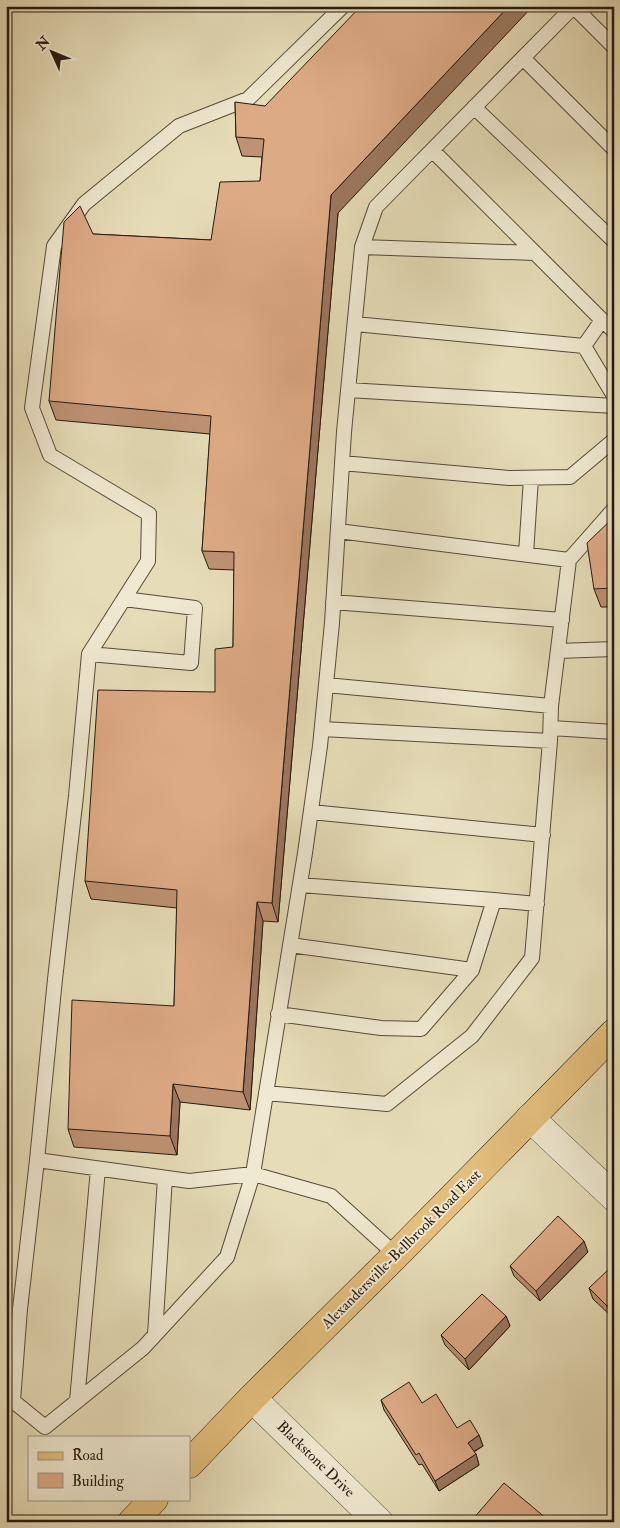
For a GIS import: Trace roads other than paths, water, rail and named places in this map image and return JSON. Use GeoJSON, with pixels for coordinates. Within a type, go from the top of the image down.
{"type":"FeatureCollection","features":[{"type":"Feature","properties":{"kind":"main road","name":"Alexandersville-Bellbrook Road East"},"geometry":{"type":"LineString","coordinates":[[190,1463],[614,1033]]}},
{"type":"Feature","properties":{"kind":"main road"},"geometry":{"type":"LineString","coordinates":[[132,1522],[153,1500]]}},
{"type":"Feature","properties":{"kind":"street"},"geometry":{"type":"LineString","coordinates":[[530,1118],[614,1197]]}},
{"type":"Feature","properties":{"kind":"street","name":"Blackstone Drive"},"geometry":{"type":"LineString","coordinates":[[252,1398],[379,1522]]}},
{"type":"Feature","properties":{"kind":"lane"},"geometry":{"type":"LineString","coordinates":[[343,6],[248,99],[179,126],[84,204],[54,246],[32,408],[50,455],[149,514],[148,561],[89,654],[76,796],[20,1309],[13,1401],[45,1427],[143,1348],[227,1258],[253,1174],[300,885],[322,729],[354,324],[362,247],[376,207],[574,7],[614,47]]}},
{"type":"Feature","properties":{"kind":"lane"},"geometry":{"type":"LineString","coordinates":[[523,58],[614,149]]}},
{"type":"Feature","properties":{"kind":"lane"},"geometry":{"type":"LineString","coordinates":[[474,108],[614,241]]}},
{"type":"Feature","properties":{"kind":"lane"},"geometry":{"type":"LineString","coordinates":[[432,150],[614,331]]}},
{"type":"Feature","properties":{"kind":"lane"},"geometry":{"type":"LineString","coordinates":[[362,247],[535,253]]}},
{"type":"Feature","properties":{"kind":"lane"},"geometry":{"type":"LineString","coordinates":[[584,346],[602,320]]}},
{"type":"Feature","properties":{"kind":"lane"},"geometry":{"type":"LineString","coordinates":[[354,324],[584,346]]}},
{"type":"Feature","properties":{"kind":"lane"},"geometry":{"type":"LineString","coordinates":[[584,346],[614,396]]}},
{"type":"Feature","properties":{"kind":"lane"},"geometry":{"type":"LineString","coordinates":[[348,390],[614,406]]}},
{"type":"Feature","properties":{"kind":"lane"},"geometry":{"type":"LineString","coordinates":[[342,463],[509,478],[570,478],[614,440]]}},
{"type":"Feature","properties":{"kind":"lane"},"geometry":{"type":"LineString","coordinates":[[526,554],[531,478]]}},
{"type":"Feature","properties":{"kind":"lane"},"geometry":{"type":"LineString","coordinates":[[266,1093],[387,1104],[472,1036],[532,958],[543,835],[551,706],[569,560],[614,509]]}},
{"type":"Feature","properties":{"kind":"lane"},"geometry":{"type":"LineString","coordinates":[[338,531],[569,560]]}},
{"type":"Feature","properties":{"kind":"lane"},"geometry":{"type":"LineString","coordinates":[[89,654],[191,663],[195,608],[124,599]]}},
{"type":"Feature","properties":{"kind":"lane"},"geometry":{"type":"LineString","coordinates":[[333,602],[562,620]]}},
{"type":"Feature","properties":{"kind":"lane"},"geometry":{"type":"LineString","coordinates":[[558,651],[614,649]]}},
{"type":"Feature","properties":{"kind":"lane"},"geometry":{"type":"LineString","coordinates":[[326,685],[551,706]]}},
{"type":"Feature","properties":{"kind":"lane"},"geometry":{"type":"LineString","coordinates":[[322,729],[550,734],[614,732]]}},
{"type":"Feature","properties":{"kind":"lane"},"geometry":{"type":"LineString","coordinates":[[310,812],[543,835]]}},
{"type":"Feature","properties":{"kind":"lane"},"geometry":{"type":"LineString","coordinates":[[300,885],[537,904]]}},
{"type":"Feature","properties":{"kind":"lane"},"geometry":{"type":"LineString","coordinates":[[278,1014],[382,1028],[420,1029],[472,970],[494,900]]}},
{"type":"Feature","properties":{"kind":"lane"},"geometry":{"type":"LineString","coordinates":[[290,945],[472,970]]}},
{"type":"Feature","properties":{"kind":"lane"},"geometry":{"type":"LineString","coordinates":[[37,1160],[189,1181],[253,1174],[331,1196],[396,1256]]}},
{"type":"Feature","properties":{"kind":"lane"},"geometry":{"type":"LineString","coordinates":[[77,1401],[98,1169]]}},
{"type":"Feature","properties":{"kind":"lane"},"geometry":{"type":"LineString","coordinates":[[155,1334],[165,1178]]}}]}
